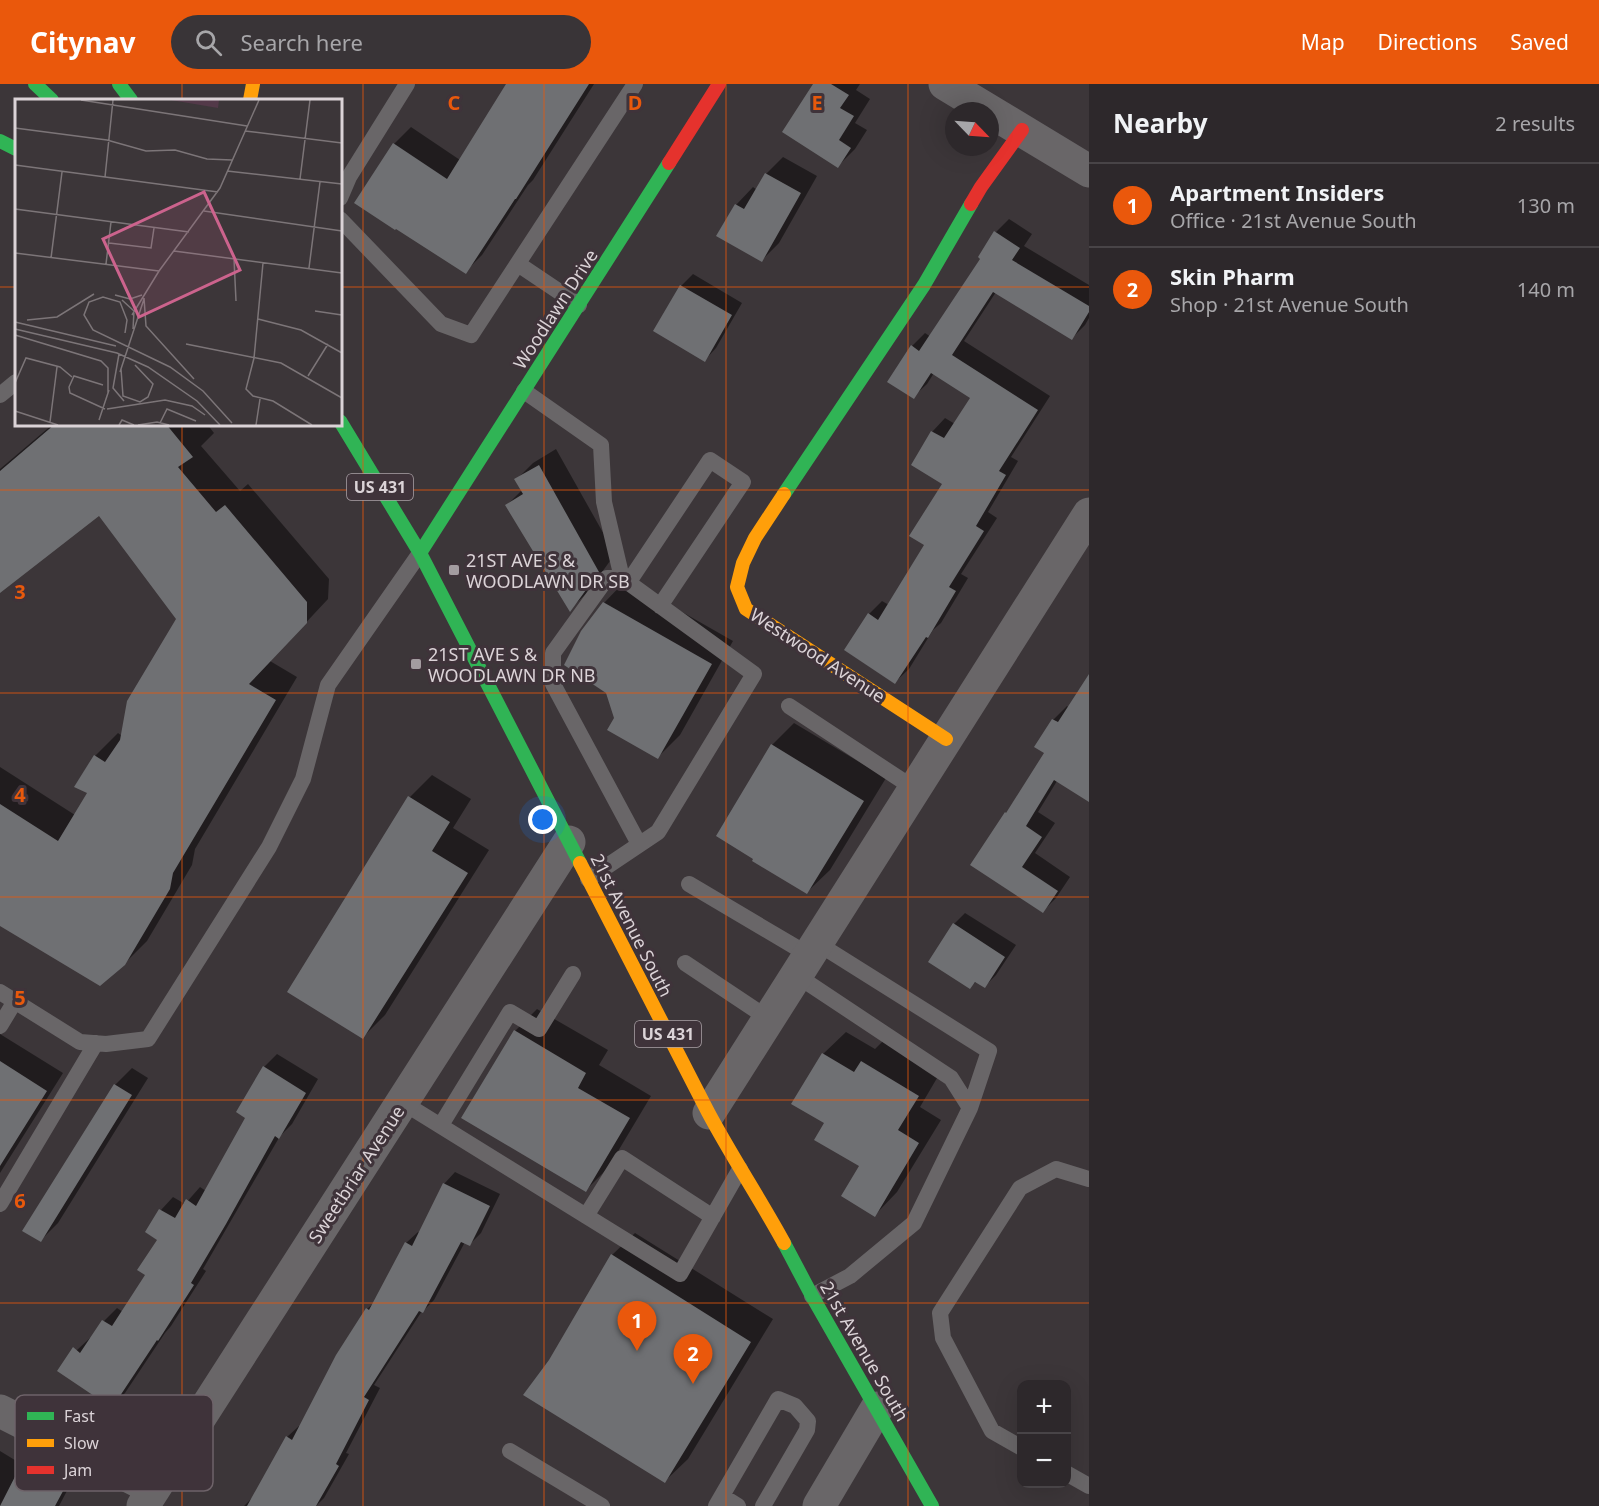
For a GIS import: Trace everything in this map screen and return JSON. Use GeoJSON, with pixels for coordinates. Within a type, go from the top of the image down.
{"type":"FeatureCollection","features":[{"type":"Feature","properties":{"kind":"main road"},"geometry":{"type":"LineString","coordinates":[[35,84],[51,99]]}},
{"type":"Feature","properties":{"kind":"main road"},"geometry":{"type":"LineString","coordinates":[[119,84],[130,99]]}},
{"type":"Feature","properties":{"kind":"main road"},"geometry":{"type":"LineString","coordinates":[[250,99],[253,84]]}},
{"type":"Feature","properties":{"kind":"main road","name":"Woodlawn Drive"},"geometry":{"type":"LineString","coordinates":[[420,553],[719,84]]}},
{"type":"Feature","properties":{"kind":"main road","name":"Westwood Avenue"},"geometry":{"type":"LineString","coordinates":[[946,739],[746,609],[737,587],[743,563],[755,538],[924,285],[981,187],[1022,130]]}},
{"type":"Feature","properties":{"kind":"main road"},"geometry":{"type":"LineString","coordinates":[[0,141],[15,148]]}},
{"type":"Feature","properties":{"kind":"main road","name":"21st Avenue South"},"geometry":{"type":"LineString","coordinates":[[342,424],[420,553],[709,1113],[932,1506]]}},
{"type":"Feature","properties":{"kind":"street"},"geometry":{"type":"LineString","coordinates":[[945,84],[1089,171]]}},
{"type":"Feature","properties":{"kind":"street"},"geometry":{"type":"LineString","coordinates":[[709,1113],[1089,514]]}},
{"type":"Feature","properties":{"kind":"street","name":"Sweetbriar Avenue"},"geometry":{"type":"LineString","coordinates":[[213,1397],[569,842]]}},
{"type":"Feature","properties":{"kind":"street"},"geometry":{"type":"LineString","coordinates":[[819,1506],[878,1408]]}},
{"type":"Feature","properties":{"kind":"street"},"geometry":{"type":"LineString","coordinates":[[0,1411],[15,1420]]}},
{"type":"Feature","properties":{"kind":"lane"},"geometry":{"type":"LineString","coordinates":[[342,194],[407,84]]}},
{"type":"Feature","properties":{"kind":"lane"},"geometry":{"type":"LineString","coordinates":[[342,221],[441,324],[471,335],[635,84]]}},
{"type":"Feature","properties":{"kind":"lane"},"geometry":{"type":"LineString","coordinates":[[518,264],[579,305]]}},
{"type":"Feature","properties":{"kind":"lane"},"geometry":{"type":"LineString","coordinates":[[0,395],[15,383]]}},
{"type":"Feature","properties":{"kind":"lane"},"geometry":{"type":"LineString","coordinates":[[524,391],[602,445],[604,502],[625,580]]}},
{"type":"Feature","properties":{"kind":"lane"},"geometry":{"type":"LineString","coordinates":[[625,580],[710,460],[743,482],[660,606]]}},
{"type":"Feature","properties":{"kind":"lane"},"geometry":{"type":"LineString","coordinates":[[0,992],[80,1042],[106,1044],[148,1039],[269,848],[303,779],[328,686],[420,553]]}},
{"type":"Feature","properties":{"kind":"lane"},"geometry":{"type":"LineString","coordinates":[[588,879],[658,832],[754,674],[625,580],[608,578],[553,654],[553,684],[639,844]]}},
{"type":"Feature","properties":{"kind":"lane"},"geometry":{"type":"LineString","coordinates":[[789,706],[915,789]]}},
{"type":"Feature","properties":{"kind":"lane"},"geometry":{"type":"LineString","coordinates":[[688,884],[807,958],[989,1051],[970,1108],[914,1223],[850,1275],[812,1296]]}},
{"type":"Feature","properties":{"kind":"lane"},"geometry":{"type":"LineString","coordinates":[[807,958],[951,1078],[970,1108]]}},
{"type":"Feature","properties":{"kind":"lane"},"geometry":{"type":"LineString","coordinates":[[685,963],[769,1019]]}},
{"type":"Feature","properties":{"kind":"lane"},"geometry":{"type":"LineString","coordinates":[[441,1125],[510,1012],[539,1029],[573,974]]}},
{"type":"Feature","properties":{"kind":"lane"},"geometry":{"type":"LineString","coordinates":[[0,1026],[15,1001]]}},
{"type":"Feature","properties":{"kind":"lane"},"geometry":{"type":"LineString","coordinates":[[0,1204],[96,1043]]}},
{"type":"Feature","properties":{"kind":"lane"},"geometry":{"type":"LineString","coordinates":[[402,1102],[680,1274],[740,1169]]}},
{"type":"Feature","properties":{"kind":"lane"},"geometry":{"type":"LineString","coordinates":[[586,1216],[622,1158],[712,1218]]}},
{"type":"Feature","properties":{"kind":"lane"},"geometry":{"type":"LineString","coordinates":[[1017,1445],[992,1431],[943,1338],[940,1313],[1020,1188],[1056,1169],[1089,1179]]}},
{"type":"Feature","properties":{"kind":"lane"},"geometry":{"type":"LineString","coordinates":[[738,1506],[719,1501],[778,1399],[795,1406],[808,1421],[807,1430],[763,1506]]}},
{"type":"Feature","properties":{"kind":"lane"},"geometry":{"type":"LineString","coordinates":[[510,1451],[602,1506]]}},
{"type":"Feature","properties":{"kind":"lane"},"geometry":{"type":"LineString","coordinates":[[1071,1476],[1089,1486]]}},
{"type":"Feature","properties":{"kind":"building"},"geometry":{"type":"Polygon","coordinates":[[[506,84],[589,84],[466,274],[354,203],[393,143],[447,179],[506,84]]]}},
{"type":"Feature","properties":{"kind":"building"},"geometry":{"type":"Polygon","coordinates":[[[813,84],[831,84],[849,95],[840,108],[854,116],[839,140],[851,148],[838,168],[782,132],[813,84]]]}},
{"type":"Feature","properties":{"kind":"building"},"geometry":{"type":"Polygon","coordinates":[[[765,173],[801,193],[762,262],[716,236],[735,204],[744,209],[765,173]]]}},
{"type":"Feature","properties":{"kind":"building"},"geometry":{"type":"Polygon","coordinates":[[[994,231],[1020,248],[1012,260],[1089,306],[1089,312],[1072,340],[993,292],[952,355],[1038,410],[999,471],[1006,475],[976,526],[984,531],[949,587],[956,591],[928,638],[926,637],[895,684],[844,650],[868,613],[878,620],[924,545],[909,536],[942,484],[911,465],[931,431],[944,438],[970,398],[931,373],[914,399],[887,382],[911,345],[919,351],[980,259],[978,257],[994,231]]]}},
{"type":"Feature","properties":{"kind":"building"},"geometry":{"type":"Polygon","coordinates":[[[680,285],[732,315],[705,362],[653,331],[680,285]]]}},
{"type":"Feature","properties":{"kind":"building"},"geometry":{"type":"Polygon","coordinates":[[[53,426],[168,426],[193,457],[178,467],[216,512],[225,505],[307,602],[307,623],[249,684],[276,700],[173,873],[170,889],[125,965],[100,986],[0,926],[0,804],[58,841],[87,793],[74,787],[94,755],[105,762],[120,740],[127,701],[176,619],[99,516],[0,593],[0,471],[53,426]]]}},
{"type":"Feature","properties":{"kind":"building"},"geometry":{"type":"Polygon","coordinates":[[[539,465],[599,572],[570,612],[505,505],[523,494],[514,479],[539,465]]]}},
{"type":"Feature","properties":{"kind":"building"},"geometry":{"type":"Polygon","coordinates":[[[603,602],[712,664],[658,759],[607,730],[614,718],[606,693],[564,665],[581,631],[603,602]]]}},
{"type":"Feature","properties":{"kind":"building"},"geometry":{"type":"Polygon","coordinates":[[[1089,674],[1089,802],[1054,780],[1026,826],[1042,837],[1022,867],[1058,891],[1043,913],[970,865],[1044,753],[1034,747],[1052,719],[1058,722],[1089,674]]]}},
{"type":"Feature","properties":{"kind":"building"},"geometry":{"type":"Polygon","coordinates":[[[771,744],[864,801],[807,894],[716,836],[771,744]]]}},
{"type":"Feature","properties":{"kind":"building"},"geometry":{"type":"Polygon","coordinates":[[[408,796],[450,822],[432,851],[468,873],[363,1039],[287,992],[408,796]]]}},
{"type":"Feature","properties":{"kind":"building"},"geometry":{"type":"Polygon","coordinates":[[[953,923],[1005,957],[985,988],[975,982],[970,989],[928,962],[953,923]]]}},
{"type":"Feature","properties":{"kind":"building"},"geometry":{"type":"Polygon","coordinates":[[[514,1030],[586,1073],[578,1088],[630,1118],[586,1192],[461,1118],[514,1030]]]}},
{"type":"Feature","properties":{"kind":"building"},"geometry":{"type":"Polygon","coordinates":[[[822,1053],[854,1072],[861,1061],[919,1096],[898,1130],[919,1143],[875,1217],[841,1196],[859,1166],[814,1140],[824,1123],[791,1104],[822,1053]]]}},
{"type":"Feature","properties":{"kind":"building"},"geometry":{"type":"Polygon","coordinates":[[[0,1061],[47,1091],[0,1166],[0,1061]]]}},
{"type":"Feature","properties":{"kind":"building"},"geometry":{"type":"Polygon","coordinates":[[[263,1066],[306,1093],[279,1139],[275,1136],[191,1283],[194,1285],[121,1395],[93,1395],[57,1371],[73,1347],[80,1353],[102,1320],[112,1326],[145,1275],[137,1270],[157,1240],[145,1232],[159,1209],[175,1218],[186,1199],[196,1206],[245,1118],[236,1112],[263,1066]]]}},
{"type":"Feature","properties":{"kind":"building"},"geometry":{"type":"Polygon","coordinates":[[[114,1084],[132,1095],[41,1242],[22,1231],[114,1084]]]}},
{"type":"Feature","properties":{"kind":"building"},"geometry":{"type":"Polygon","coordinates":[[[443,1183],[490,1206],[470,1246],[461,1242],[423,1313],[419,1311],[364,1397],[369,1400],[336,1464],[339,1466],[316,1506],[247,1506],[286,1436],[292,1440],[336,1355],[366,1308],[369,1310],[405,1242],[412,1246],[443,1183]]]}},
{"type":"Feature","properties":{"kind":"building"},"geometry":{"type":"Polygon","coordinates":[[[611,1254],[751,1342],[665,1483],[523,1395],[549,1360],[611,1254]]]}},
{"type":"Feature","properties":{"kind":"building"},"geometry":{"type":"Polygon","coordinates":[[[15,1477],[15,1491],[63,1491],[55,1506],[0,1506],[15,1477]]]}},
{"type":"Feature","properties":{"kind":"traffic: fast"},"geometry":{"type":"LineString","coordinates":[[35,84],[51,99]]}},
{"type":"Feature","properties":{"kind":"traffic: fast"},"geometry":{"type":"LineString","coordinates":[[119,84],[130,99]]}},
{"type":"Feature","properties":{"kind":"traffic: fast"},"geometry":{"type":"LineString","coordinates":[[0,141],[15,148]]}},
{"type":"Feature","properties":{"kind":"traffic: fast"},"geometry":{"type":"LineString","coordinates":[[420,553],[669,163]]}},
{"type":"Feature","properties":{"kind":"traffic: fast"},"geometry":{"type":"LineString","coordinates":[[784,494],[924,285],[971,204]]}},
{"type":"Feature","properties":{"kind":"traffic: fast"},"geometry":{"type":"LineString","coordinates":[[342,424],[420,553],[580,863]]}},
{"type":"Feature","properties":{"kind":"traffic: fast"},"geometry":{"type":"LineString","coordinates":[[784,1243],[932,1506]]}},
{"type":"Feature","properties":{"kind":"traffic: slow"},"geometry":{"type":"LineString","coordinates":[[250,99],[253,84]]}},
{"type":"Feature","properties":{"kind":"traffic: slow"},"geometry":{"type":"LineString","coordinates":[[784,494],[755,538],[743,563],[737,587],[746,609],[946,739]]}},
{"type":"Feature","properties":{"kind":"traffic: slow"},"geometry":{"type":"LineString","coordinates":[[580,863],[708,1112],[784,1243]]}},
{"type":"Feature","properties":{"kind":"traffic: jam"},"geometry":{"type":"LineString","coordinates":[[669,163],[719,84]]}},
{"type":"Feature","properties":{"kind":"traffic: jam"},"geometry":{"type":"LineString","coordinates":[[971,204],[1022,130]]}},
{"type":"Feature","properties":{"kind":"place","name":"21ST AVE S & WOODLAWN DR SB"},"geometry":{"type":"Point","coordinates":[454,570]}},
{"type":"Feature","properties":{"kind":"place","name":"21ST AVE S & WOODLAWN DR NB"},"geometry":{"type":"Point","coordinates":[416,664]}},
{"type":"Feature","properties":{"kind":"place","name":"Apartment Insiders"},"geometry":{"type":"Point","coordinates":[637,1351]}},
{"type":"Feature","properties":{"kind":"place","name":"Skin Pharm"},"geometry":{"type":"Point","coordinates":[693,1384]}}]}
